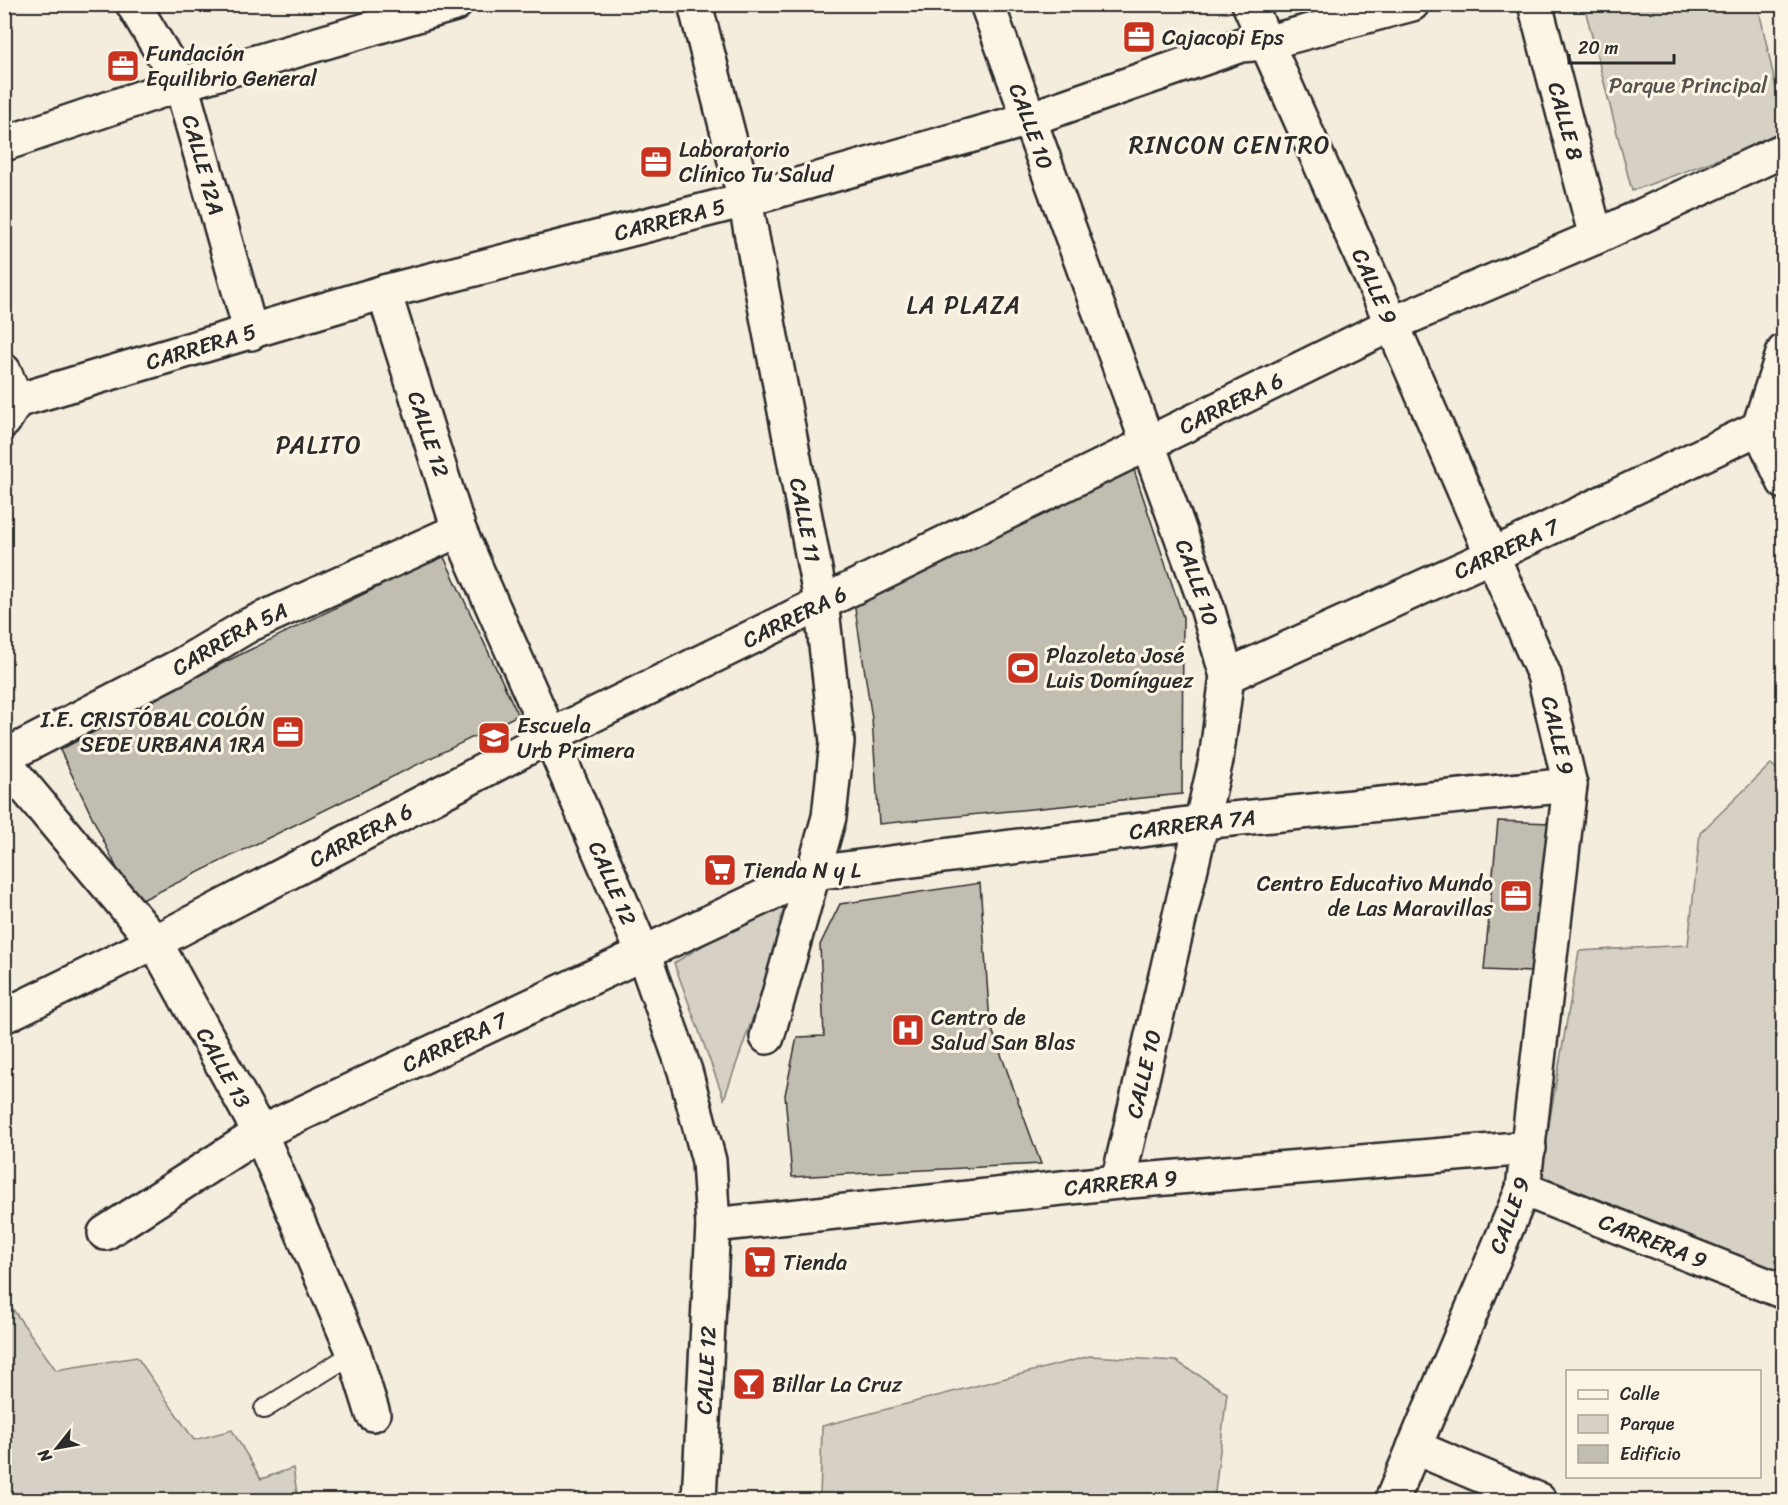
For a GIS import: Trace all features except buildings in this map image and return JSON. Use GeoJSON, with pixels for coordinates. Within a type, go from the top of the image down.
{"type":"FeatureCollection","features":[{"type":"Feature","properties":{"kind":"street","name":"CALLE 12A"},"geometry":{"type":"LineString","coordinates":[[133,4],[181,84],[251,333]]}},
{"type":"Feature","properties":{"kind":"street"},"geometry":{"type":"LineString","coordinates":[[4,144],[181,84],[455,4]]}},
{"type":"Feature","properties":{"kind":"street","name":"CALLE 11"},"geometry":{"type":"LineString","coordinates":[[695,4],[745,200],[821,601],[837,742],[829,818],[766,1037]]}},
{"type":"Feature","properties":{"kind":"street","name":"CALLE 10"},"geometry":{"type":"LineString","coordinates":[[987,4],[1208,607],[1227,675],[1216,760],[1118,1182]]}},
{"type":"Feature","properties":{"kind":"street","name":"CALLE 9"},"geometry":{"type":"LineString","coordinates":[[1249,4],[1392,324],[1544,675],[1569,785],[1523,1189],[1392,1500]]}},
{"type":"Feature","properties":{"kind":"street","name":"CARRERA 5"},"geometry":{"type":"LineString","coordinates":[[10,411],[384,292],[745,200],[1029,119],[1241,45],[1265,43],[1412,4]]}},
{"type":"Feature","properties":{"kind":"street","name":"CALLE 8"},"geometry":{"type":"LineString","coordinates":[[1535,4],[1596,237]]}},
{"type":"Feature","properties":{"kind":"street","name":"CARRERA 6"},"geometry":{"type":"LineString","coordinates":[[4,1016],[155,942],[550,736],[821,601],[1392,324],[1596,237],[1784,150]]}},
{"type":"Feature","properties":{"kind":"street","name":"CALLE 12"},"geometry":{"type":"LineString","coordinates":[[384,292],[459,530],[643,953],[685,1071],[706,1150],[713,1225],[699,1500]]}},
{"type":"Feature","properties":{"kind":"street"},"geometry":{"type":"LineString","coordinates":[[1784,351],[1771,421],[1784,482]]}},
{"type":"Feature","properties":{"kind":"street"},"geometry":{"type":"LineString","coordinates":[[4,371],[10,411]]}},
{"type":"Feature","properties":{"kind":"street","name":"CARRERA 7"},"geometry":{"type":"LineString","coordinates":[[1227,675],[1492,555],[1771,421]]}},
{"type":"Feature","properties":{"kind":"street","name":"CARRERA 5A"},"geometry":{"type":"LineString","coordinates":[[4,760],[178,667],[249,625],[459,530]]}},
{"type":"Feature","properties":{"kind":"street","name":"CALLE 13"},"geometry":{"type":"LineString","coordinates":[[4,760],[155,942],[260,1133],[354,1353],[373,1414]]}},
{"type":"Feature","properties":{"kind":"street","name":"CARRERA 7A"},"geometry":{"type":"LineString","coordinates":[[814,873],[1202,822],[1569,785]]}},
{"type":"Feature","properties":{"kind":"street","name":"CARRERA 7"},"geometry":{"type":"LineString","coordinates":[[105,1233],[260,1133],[814,873]]}},
{"type":"Feature","properties":{"kind":"street","name":"CARRERA 9"},"geometry":{"type":"LineString","coordinates":[[713,1225],[1118,1182],[1529,1148]]}},
{"type":"Feature","properties":{"kind":"street","name":"CARRERA 9"},"geometry":{"type":"LineString","coordinates":[[1523,1189],[1784,1292]]}},
{"type":"Feature","properties":{"kind":"street"},"geometry":{"type":"LineString","coordinates":[[1414,1447],[1539,1500]]}},
{"type":"Feature","properties":{"kind":"lane"},"geometry":{"type":"LineString","coordinates":[[264,1409],[354,1353]]}},
{"type":"Feature","properties":{"kind":"green space","name":"Parque Principal"},"geometry":{"type":"Polygon","coordinates":[[[1584,5],[1758,5],[1783,120],[1783,135],[1632,191],[1584,5]]]}},
{"type":"Feature","properties":{"kind":"green space"},"geometry":{"type":"Polygon","coordinates":[[[1771,764],[1784,775],[1783,1275],[1540,1175],[1579,951],[1688,945],[1700,833],[1771,764]]]}},
{"type":"Feature","properties":{"kind":"green space"},"geometry":{"type":"Polygon","coordinates":[[[787,894],[792,906],[724,1099],[674,963],[787,894]]]}},
{"type":"Feature","properties":{"kind":"green space"},"geometry":{"type":"Polygon","coordinates":[[[4,1297],[56,1370],[137,1357],[194,1440],[232,1430],[261,1479],[293,1468],[298,1500],[5,1500],[4,1297]]]}},
{"type":"Feature","properties":{"kind":"green space"},"geometry":{"type":"Polygon","coordinates":[[[1090,1356],[1176,1361],[1227,1393],[1214,1500],[820,1500],[822,1426],[1090,1356]]]}},
{"type":"Feature","properties":{"kind":"place","name":"Cajacopi Eps"},"geometry":{"type":"Point","coordinates":[1139,37]}},
{"type":"Feature","properties":{"kind":"place","name":"Fundación Equilibrio General"},"geometry":{"type":"Point","coordinates":[123,66]}},
{"type":"Feature","properties":{"kind":"place","name":"Laboratorio Clínico Tu Salud"},"geometry":{"type":"Point","coordinates":[656,162]}},
{"type":"Feature","properties":{"kind":"place","name":"Plazoleta José Luis Domínguez"},"geometry":{"type":"Point","coordinates":[1023,668]}},
{"type":"Feature","properties":{"kind":"place","name":"I.E. CRISTÓBAL COLÓN SEDE URBANA 1RA"},"geometry":{"type":"Point","coordinates":[288,732]}},
{"type":"Feature","properties":{"kind":"place","name":"Escuela Urb Primera"},"geometry":{"type":"Point","coordinates":[494,738]}},
{"type":"Feature","properties":{"kind":"place","name":"Tienda N y L"},"geometry":{"type":"Point","coordinates":[720,870]}},
{"type":"Feature","properties":{"kind":"place","name":"Centro Educativo Mundo de Las Maravillas"},"geometry":{"type":"Point","coordinates":[1516,896]}},
{"type":"Feature","properties":{"kind":"place","name":"Centro de Salud San Blas"},"geometry":{"type":"Point","coordinates":[908,1030]}},
{"type":"Feature","properties":{"kind":"place","name":"Tienda"},"geometry":{"type":"Point","coordinates":[760,1262]}},
{"type":"Feature","properties":{"kind":"place","name":"Billar La Cruz"},"geometry":{"type":"Point","coordinates":[749,1384]}},
{"type":"Feature","properties":{"kind":"district","name":"RINCON CENTRO"},"geometry":{"type":"Point","coordinates":[1230,145]}},
{"type":"Feature","properties":{"kind":"district","name":"LA PLAZA"},"geometry":{"type":"Point","coordinates":[964,305]}},
{"type":"Feature","properties":{"kind":"district","name":"PALITO"},"geometry":{"type":"Point","coordinates":[319,445]}}]}
